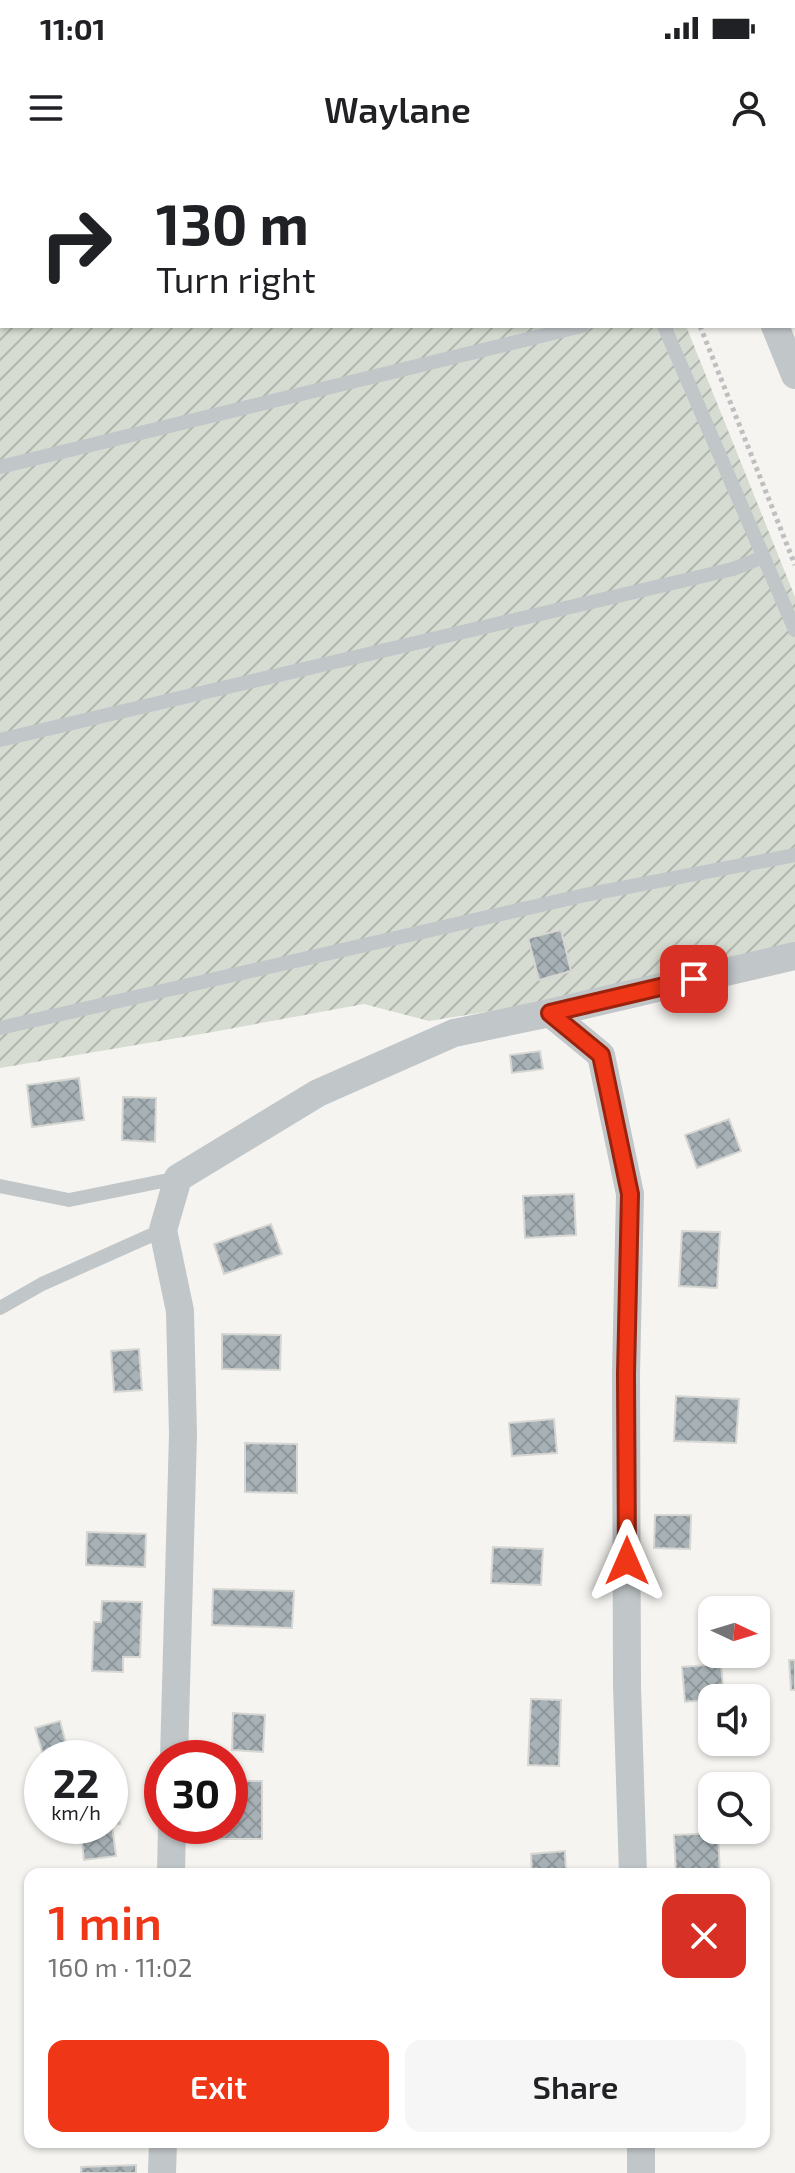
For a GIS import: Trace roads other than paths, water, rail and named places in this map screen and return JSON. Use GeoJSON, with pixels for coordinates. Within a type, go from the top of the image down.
{"type":"FeatureCollection","features":[{"type":"Feature","properties":{"kind":"street"},"geometry":{"type":"LineString","coordinates":[[776,328],[795,375]]}},
{"type":"Feature","properties":{"kind":"street"},"geometry":{"type":"LineString","coordinates":[[174,1740],[183,1434],[180,1311],[163,1230],[178,1178],[318,1093],[454,1033],[795,956]]}},
{"type":"Feature","properties":{"kind":"street"},"geometry":{"type":"LineString","coordinates":[[550,1013],[601,1055],[630,1194],[626,1374],[627,1686],[633,1868]]}},
{"type":"Feature","properties":{"kind":"street"},"geometry":{"type":"LineString","coordinates":[[171,1868],[172,1844]]}},
{"type":"Feature","properties":{"kind":"street"},"geometry":{"type":"LineString","coordinates":[[162,2173],[163,2148]]}},
{"type":"Feature","properties":{"kind":"street"},"geometry":{"type":"LineString","coordinates":[[641,2148],[641,2173]]}},
{"type":"Feature","properties":{"kind":"lane"},"geometry":{"type":"LineString","coordinates":[[0,467],[574,328]]}},
{"type":"Feature","properties":{"kind":"lane"},"geometry":{"type":"LineString","coordinates":[[665,328],[795,630]]}},
{"type":"Feature","properties":{"kind":"lane"},"geometry":{"type":"LineString","coordinates":[[0,740],[733,569],[763,557]]}},
{"type":"Feature","properties":{"kind":"lane"},"geometry":{"type":"LineString","coordinates":[[0,1028],[585,895],[795,855]]}},
{"type":"Feature","properties":{"kind":"lane"},"geometry":{"type":"LineString","coordinates":[[0,1186],[69,1200],[178,1178]]}},
{"type":"Feature","properties":{"kind":"lane"},"geometry":{"type":"LineString","coordinates":[[0,1308],[42,1284],[163,1230]]}}]}
